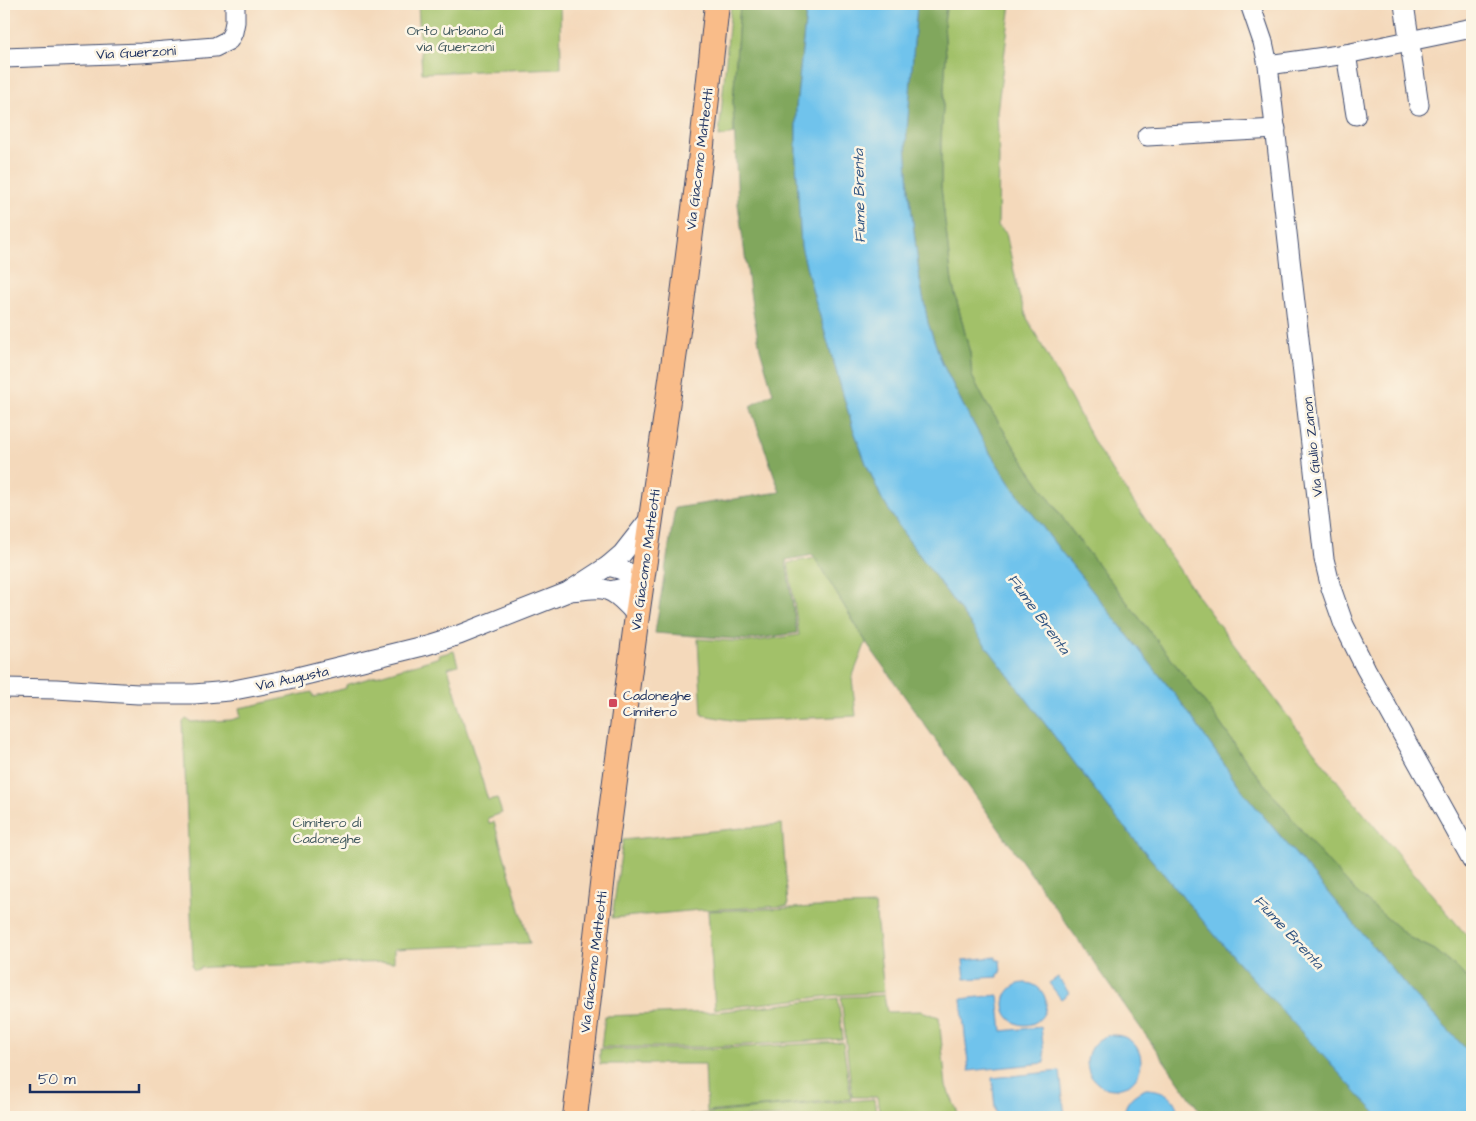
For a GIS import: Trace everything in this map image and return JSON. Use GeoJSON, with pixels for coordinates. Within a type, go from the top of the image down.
{"type":"FeatureCollection","features":[{"type":"Feature","properties":{"kind":"main road","name":"Via Giacomo Matteotti"},"geometry":{"type":"LineString","coordinates":[[575,1117],[607,840],[681,310],[701,154],[717,4]]}},
{"type":"Feature","properties":{"kind":"street","name":"Via Guerzoni"},"geometry":{"type":"LineString","coordinates":[[4,58],[215,47],[229,40],[234,32],[235,4]]}},
{"type":"Feature","properties":{"kind":"street","name":"Via Giulio Zanon"},"geometry":{"type":"LineString","coordinates":[[1250,4],[1263,42],[1268,66],[1324,559],[1331,588],[1344,625],[1366,669],[1472,860]]}},
{"type":"Feature","properties":{"kind":"street"},"geometry":{"type":"LineString","coordinates":[[1404,4],[1419,106]]}},
{"type":"Feature","properties":{"kind":"street"},"geometry":{"type":"LineString","coordinates":[[1268,66],[1346,54],[1472,28]]}},
{"type":"Feature","properties":{"kind":"street"},"geometry":{"type":"LineString","coordinates":[[1346,54],[1356,115]]}},
{"type":"Feature","properties":{"kind":"street"},"geometry":{"type":"LineString","coordinates":[[1147,136],[1276,129]]}},
{"type":"Feature","properties":{"kind":"street","name":"Via Augusta"},"geometry":{"type":"LineString","coordinates":[[4,688],[138,694],[194,694],[229,691],[285,680],[427,644],[459,635],[568,592],[608,566],[622,554],[651,517]]}},
{"type":"Feature","properties":{"kind":"street"},"geometry":{"type":"LineString","coordinates":[[608,566],[622,569],[642,580]]}},
{"type":"Feature","properties":{"kind":"street","name":"Via Augusta"},"geometry":{"type":"LineString","coordinates":[[568,592],[603,589],[610,591],[632,586],[642,580]]}},
{"type":"Feature","properties":{"kind":"street"},"geometry":{"type":"LineString","coordinates":[[610,591],[629,606],[637,616]]}},
{"type":"Feature","properties":{"kind":"green space","name":"Orto Urbano di via Guerzoni"},"geometry":{"type":"Polygon","coordinates":[[[418,4],[560,4],[561,68],[422,73],[418,4]]]}},
{"type":"Feature","properties":{"kind":"green space"},"geometry":{"type":"Polygon","coordinates":[[[731,4],[740,4],[733,102],[734,134],[719,137],[731,4]]]}},
{"type":"Feature","properties":{"kind":"green space"},"geometry":{"type":"Polygon","coordinates":[[[740,4],[807,4],[796,108],[796,159],[801,246],[853,428],[882,499],[902,531],[987,647],[1114,815],[1235,959],[1380,1117],[1204,1117],[868,645],[813,555],[786,560],[797,633],[749,640],[655,633],[675,508],[780,492],[750,406],[773,393],[760,349],[752,306],[738,204],[733,102],[740,4]]]}},
{"type":"Feature","properties":{"kind":"green space"},"geometry":{"type":"Polygon","coordinates":[[[917,4],[946,4],[941,187],[952,282],[970,353],[972,376],[986,403],[1071,530],[1210,709],[1247,762],[1318,851],[1353,889],[1410,938],[1435,950],[1459,970],[1472,984],[1472,1055],[1413,994],[1244,793],[1183,705],[1010,484],[988,450],[963,405],[942,363],[928,323],[920,281],[909,190],[906,143],[917,4]]]}},
{"type":"Feature","properties":{"kind":"green space"},"geometry":{"type":"Polygon","coordinates":[[[947,4],[1011,4],[997,112],[999,158],[998,226],[1006,233],[1019,295],[1027,318],[1099,451],[1198,597],[1349,796],[1472,942],[1472,984],[1459,970],[1435,950],[1410,938],[1352,889],[1318,851],[1247,762],[1210,709],[1071,530],[986,403],[972,376],[970,353],[952,282],[941,187],[941,142],[946,56],[944,23],[947,4]]]}},
{"type":"Feature","properties":{"kind":"green space"},"geometry":{"type":"Polygon","coordinates":[[[815,558],[866,642],[852,678],[856,716],[737,721],[702,715],[698,639],[749,642],[799,635],[788,563],[815,558]]]}},
{"type":"Feature","properties":{"kind":"green space","name":"Cimitero di Cadoneghe"},"geometry":{"type":"Polygon","coordinates":[[[454,651],[458,665],[448,668],[488,800],[497,798],[502,813],[488,818],[489,823],[494,822],[530,943],[394,949],[394,962],[193,969],[183,722],[186,719],[191,722],[231,720],[241,717],[239,708],[312,692],[314,697],[454,651]]]}},
{"type":"Feature","properties":{"kind":"green space"},"geometry":{"type":"Polygon","coordinates":[[[782,824],[788,906],[700,910],[612,918],[623,840],[782,824]]]}},
{"type":"Feature","properties":{"kind":"green space"},"geometry":{"type":"Polygon","coordinates":[[[875,905],[884,992],[838,995],[715,1009],[708,911],[875,905]]]}},
{"type":"Feature","properties":{"kind":"green space"},"geometry":{"type":"Polygon","coordinates":[[[884,995],[887,1012],[921,1011],[939,1017],[946,1086],[960,1117],[880,1117],[877,1097],[852,1097],[841,997],[884,995]]]}},
{"type":"Feature","properties":{"kind":"green space"},"geometry":{"type":"Polygon","coordinates":[[[838,998],[843,1039],[710,1047],[601,1047],[605,1016],[715,1012],[838,998]]]}},
{"type":"Feature","properties":{"kind":"green space"},"geometry":{"type":"Polygon","coordinates":[[[843,1042],[851,1099],[707,1112],[705,1064],[600,1064],[600,1049],[705,1049],[843,1042]]]}},
{"type":"Feature","properties":{"kind":"green space"},"geometry":{"type":"Polygon","coordinates":[[[874,1099],[877,1117],[673,1117],[769,1107],[874,1099]]]}},
{"type":"Feature","properties":{"kind":"water","name":"Fiume Brenta"},"geometry":{"type":"Polygon","coordinates":[[[807,4],[917,4],[906,143],[909,190],[920,281],[928,323],[942,363],[988,450],[1010,484],[1183,705],[1244,793],[1413,994],[1472,1055],[1472,1117],[1380,1117],[1368,1105],[1235,959],[1114,815],[987,647],[902,531],[882,499],[853,428],[801,246],[796,159],[796,108],[807,4]]]}},
{"type":"Feature","properties":{"kind":"water"},"geometry":{"type":"Polygon","coordinates":[[[996,957],[996,960],[1000,960],[1001,973],[998,974],[998,977],[965,979],[963,960],[996,957]]]}},
{"type":"Feature","properties":{"kind":"water"},"geometry":{"type":"Polygon","coordinates":[[[1058,977],[1069,993],[1061,999],[1049,983],[1058,977]]]}},
{"type":"Feature","properties":{"kind":"water"},"geometry":{"type":"Polygon","coordinates":[[[1025,983],[1040,989],[1046,1004],[1040,1019],[1025,1025],[1010,1019],[1004,1004],[1010,989],[1025,983]]]}},
{"type":"Feature","properties":{"kind":"water"},"geometry":{"type":"Polygon","coordinates":[[[998,995],[1002,1031],[1041,1027],[1045,1063],[969,1071],[961,999],[998,995]]]}},
{"type":"Feature","properties":{"kind":"water"},"geometry":{"type":"Polygon","coordinates":[[[1109,1035],[1119,1035],[1129,1039],[1137,1047],[1141,1062],[1137,1077],[1129,1085],[1119,1089],[1109,1089],[1099,1085],[1091,1077],[1087,1067],[1087,1057],[1091,1047],[1099,1039],[1109,1035]]]}},
{"type":"Feature","properties":{"kind":"water"},"geometry":{"type":"Polygon","coordinates":[[[1060,1071],[1065,1117],[996,1117],[992,1078],[1060,1071]]]}},
{"type":"Feature","properties":{"kind":"water"},"geometry":{"type":"Polygon","coordinates":[[[1146,1089],[1153,1089],[1169,1096],[1176,1105],[1178,1117],[1124,1117],[1124,1112],[1130,1099],[1146,1089]]]}},
{"type":"Feature","properties":{"kind":"place","name":"Cadoneghe Cimitero"},"geometry":{"type":"Point","coordinates":[613,703]}}]}
